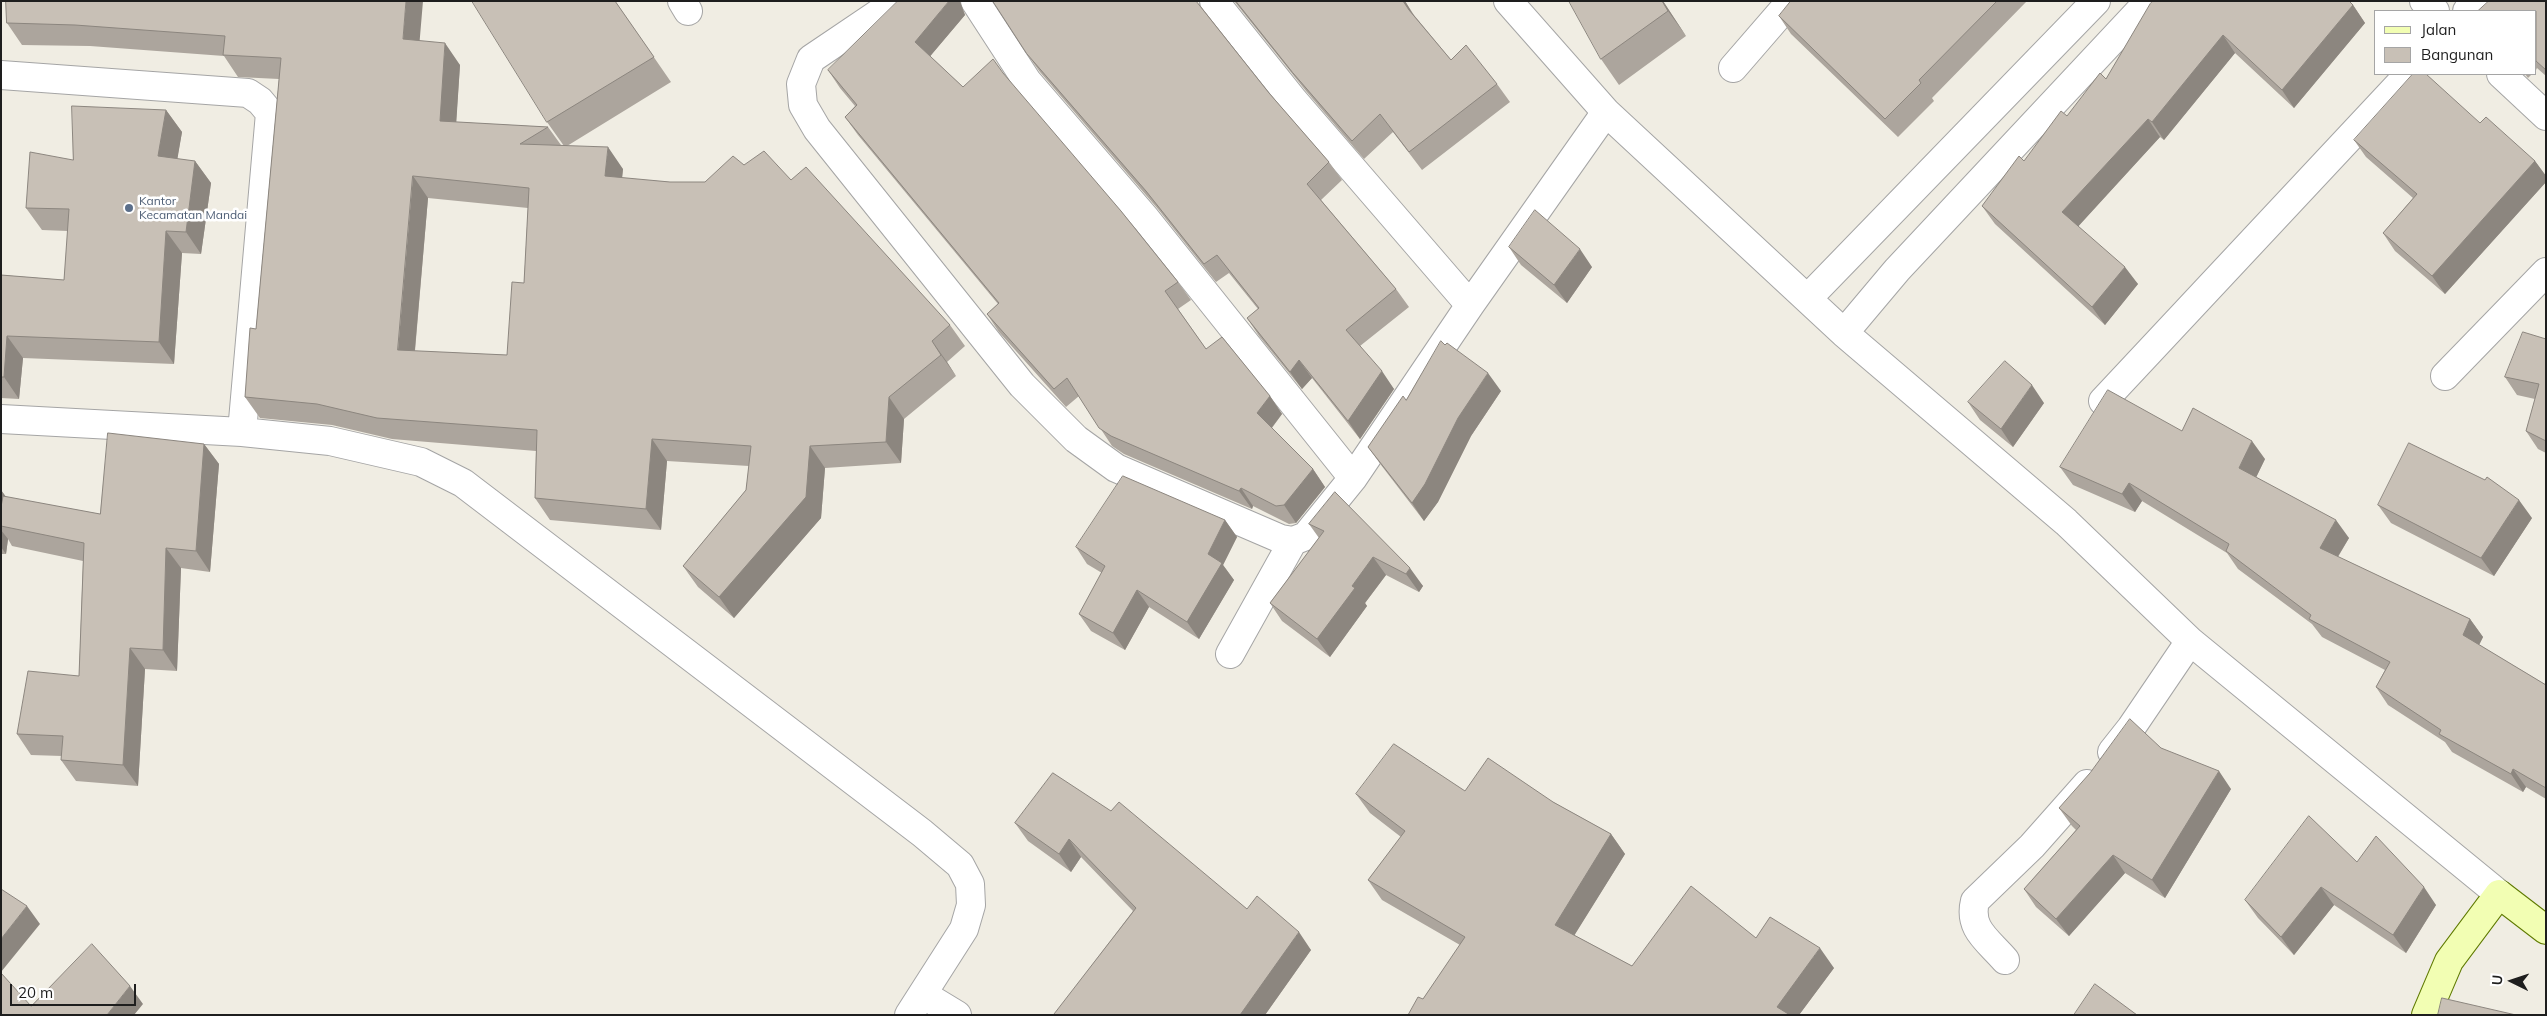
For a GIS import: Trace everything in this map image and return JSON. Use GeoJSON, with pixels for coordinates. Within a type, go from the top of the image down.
{"type":"FeatureCollection","features":[{"type":"Feature","properties":{"kind":"main road"},"geometry":{"type":"LineString","coordinates":[[2426,1015],[2449,961],[2499,894],[2546,930]]}},
{"type":"Feature","properties":{"kind":"street"},"geometry":{"type":"LineString","coordinates":[[897,1],[812,58],[801,84],[803,105],[817,129],[1022,384],[1076,440],[1116,468],[1280,539],[1293,541],[1306,536],[1353,478],[1470,305],[1606,112]]}},
{"type":"Feature","properties":{"kind":"street"},"geometry":{"type":"LineString","coordinates":[[976,1],[1027,81],[1146,219],[1353,478]]}},
{"type":"Feature","properties":{"kind":"street"},"geometry":{"type":"LineString","coordinates":[[1214,1],[1294,101],[1470,305]]}},
{"type":"Feature","properties":{"kind":"street"},"geometry":{"type":"LineString","coordinates":[[1508,1],[1606,112],[1844,333],[2066,522],[2190,641],[2499,894]]}},
{"type":"Feature","properties":{"kind":"street"},"geometry":{"type":"LineString","coordinates":[[1733,68],[1791,1]]}},
{"type":"Feature","properties":{"kind":"street"},"geometry":{"type":"LineString","coordinates":[[1808,298],[2096,1]]}},
{"type":"Feature","properties":{"kind":"street"},"geometry":{"type":"LineString","coordinates":[[1844,333],[1904,263],[2149,1]]}},
{"type":"Feature","properties":{"kind":"street"},"geometry":{"type":"LineString","coordinates":[[2424,1],[2433,10]]}},
{"type":"Feature","properties":{"kind":"street"},"geometry":{"type":"LineString","coordinates":[[1,75],[248,93],[260,101],[270,112],[242,432]]}},
{"type":"Feature","properties":{"kind":"street"},"geometry":{"type":"LineString","coordinates":[[2103,400],[2408,75]]}},
{"type":"Feature","properties":{"kind":"street"},"geometry":{"type":"LineString","coordinates":[[2502,75],[2546,116]]}},
{"type":"Feature","properties":{"kind":"street"},"geometry":{"type":"LineString","coordinates":[[2445,376],[2533,301],[2546,272]]}},
{"type":"Feature","properties":{"kind":"street"},"geometry":{"type":"LineString","coordinates":[[1,420],[242,432],[330,441],[421,462],[463,483],[922,833],[960,865],[970,884],[971,905],[964,929],[916,1005],[957,1015]]}},
{"type":"Feature","properties":{"kind":"street"},"geometry":{"type":"LineString","coordinates":[[1230,654],[1293,541]]}},
{"type":"Feature","properties":{"kind":"street"},"geometry":{"type":"LineString","coordinates":[[2005,960],[1974,924],[1972,913],[1975,901],[2032,846],[2074,800],[2131,728],[2190,641]]}},
{"type":"Feature","properties":{"kind":"building"},"geometry":{"type":"Polygon","coordinates":[[[6,1],[406,1],[403,39],[445,43],[440,121],[548,127],[520,144],[608,147],[605,176],[670,182],[705,182],[733,156],[744,165],[764,151],[791,180],[806,167],[950,325],[932,341],[941,355],[889,397],[886,442],[810,446],[806,497],[719,597],[683,566],[746,490],[751,446],[652,439],[646,509],[535,498],[537,430],[377,418],[317,404],[245,397],[250,328],[256,329],[281,58],[223,55],[225,36],[75,25],[7,23],[6,1]],[[413,176],[398,350],[507,355],[512,282],[524,283],[529,188],[413,176]]]}},
{"type":"Feature","properties":{"kind":"building"},"geometry":{"type":"Polygon","coordinates":[[[472,1],[615,1],[654,57],[547,122],[472,1]]]}},
{"type":"Feature","properties":{"kind":"building"},"geometry":{"type":"Polygon","coordinates":[[[898,1],[949,1],[915,42],[963,87],[993,59],[1178,282],[1165,291],[1206,349],[1222,337],[1270,396],[1257,413],[1313,469],[1284,505],[1276,506],[1241,488],[1239,491],[1111,436],[1099,428],[1067,378],[1054,389],[987,314],[999,303],[845,117],[857,105],[828,70],[898,1]]]}},
{"type":"Feature","properties":{"kind":"building"},"geometry":{"type":"Polygon","coordinates":[[[993,1],[1196,1],[1269,93],[1329,162],[1307,184],[1396,289],[1346,330],[1382,371],[1348,421],[1299,360],[1290,372],[1247,318],[1259,308],[1217,255],[1204,264],[1146,191],[1027,54],[993,1]]]}},
{"type":"Feature","properties":{"kind":"building"},"geometry":{"type":"Polygon","coordinates":[[[1236,1],[1403,1],[1451,60],[1466,45],[1497,84],[1409,152],[1380,114],[1352,141],[1293,73],[1236,1]]]}},
{"type":"Feature","properties":{"kind":"building"},"geometry":{"type":"Polygon","coordinates":[[[1569,1],[1662,1],[1668,11],[1601,59],[1569,1]]]}},
{"type":"Feature","properties":{"kind":"building"},"geometry":{"type":"Polygon","coordinates":[[[1791,1],[1997,1],[1919,80],[1921,83],[1885,119],[1779,16],[1791,1]]]}},
{"type":"Feature","properties":{"kind":"building"},"geometry":{"type":"Polygon","coordinates":[[[2153,1],[2349,1],[2353,5],[2282,90],[2223,35],[2152,122],[2148,119],[2062,212],[2125,267],[2092,307],[1982,206],[2019,156],[2024,161],[2061,111],[2067,116],[2100,73],[2106,79],[2153,1]]]}},
{"type":"Feature","properties":{"kind":"building"},"geometry":{"type":"Polygon","coordinates":[[[2489,1],[2546,1],[2546,70],[2537,62],[2537,10],[2479,10],[2489,1]]]}},
{"type":"Feature","properties":{"kind":"building"},"geometry":{"type":"Polygon","coordinates":[[[2412,75],[2427,75],[2480,123],[2486,117],[2535,161],[2432,276],[2383,233],[2417,194],[2354,140],[2412,75]]]}},
{"type":"Feature","properties":{"kind":"building"},"geometry":{"type":"Polygon","coordinates":[[[72,106],[166,110],[158,156],[195,161],[186,232],[166,231],[159,342],[7,336],[4,377],[1,377],[1,275],[64,280],[69,209],[26,208],[30,152],[73,160],[72,106]]]}},
{"type":"Feature","properties":{"kind":"building"},"geometry":{"type":"Polygon","coordinates":[[[1535,210],[1580,249],[1554,285],[1509,247],[1535,210]]]}},
{"type":"Feature","properties":{"kind":"building"},"geometry":{"type":"Polygon","coordinates":[[[2523,332],[2546,339],[2546,441],[2526,431],[2539,384],[2505,377],[2523,332]]]}},
{"type":"Feature","properties":{"kind":"building"},"geometry":{"type":"Polygon","coordinates":[[[1441,341],[1445,345],[1447,343],[1488,373],[1458,418],[1425,484],[1412,503],[1368,447],[1403,396],[1406,400],[1441,341]]]}},
{"type":"Feature","properties":{"kind":"building"},"geometry":{"type":"Polygon","coordinates":[[[2005,361],[2032,385],[2001,429],[1968,402],[2005,361]]]}},
{"type":"Feature","properties":{"kind":"building"},"geometry":{"type":"Polygon","coordinates":[[[2108,390],[2182,431],[2193,408],[2252,441],[2239,468],[2336,520],[2320,548],[2470,619],[2463,635],[2546,685],[2546,788],[2513,769],[2511,774],[2439,734],[2441,730],[2376,687],[2390,662],[2309,619],[2311,615],[2226,551],[2229,544],[2129,483],[2122,494],[2060,467],[2108,390]]]}},
{"type":"Feature","properties":{"kind":"building"},"geometry":{"type":"Polygon","coordinates":[[[108,433],[204,444],[196,551],[166,548],[163,650],[130,648],[123,765],[61,760],[63,736],[17,734],[28,671],[79,676],[84,543],[1,526],[3,496],[100,514],[108,433]]]}},
{"type":"Feature","properties":{"kind":"building"},"geometry":{"type":"Polygon","coordinates":[[[2409,443],[2485,480],[2487,477],[2519,500],[2481,558],[2378,505],[2409,443]]]}},
{"type":"Feature","properties":{"kind":"building"},"geometry":{"type":"Polygon","coordinates":[[[1123,476],[1225,520],[1208,554],[1222,563],[1187,622],[1137,590],[1113,633],[1079,614],[1105,566],[1076,547],[1123,476]]]}},
{"type":"Feature","properties":{"kind":"building"},"geometry":{"type":"Polygon","coordinates":[[[1335,492],[1410,568],[1406,574],[1373,557],[1352,586],[1355,588],[1317,639],[1270,603],[1324,531],[1309,524],[1335,492]]]}},
{"type":"Feature","properties":{"kind":"building"},"geometry":{"type":"Polygon","coordinates":[[[2130,719],[2161,748],[2219,771],[2152,880],[2113,855],[2056,919],[2024,889],[2080,826],[2059,808],[2090,773],[2130,719]]]}},
{"type":"Feature","properties":{"kind":"building"},"geometry":{"type":"Polygon","coordinates":[[[1394,744],[1465,791],[1488,758],[1553,802],[1611,834],[1555,925],[1632,966],[1691,886],[1756,938],[1770,917],[1820,948],[1777,1007],[1790,1015],[1408,1015],[1418,997],[1423,999],[1465,937],[1368,880],[1405,831],[1356,794],[1394,744]]]}},
{"type":"Feature","properties":{"kind":"building"},"geometry":{"type":"Polygon","coordinates":[[[1053,773],[1111,811],[1119,802],[1247,909],[1257,896],[1299,932],[1240,1015],[1054,1014],[1136,908],[1069,839],[1059,854],[1015,823],[1053,773]]]}},
{"type":"Feature","properties":{"kind":"building"},"geometry":{"type":"Polygon","coordinates":[[[2309,816],[2357,862],[2376,836],[2424,887],[2393,935],[2321,887],[2281,937],[2245,900],[2309,816]]]}},
{"type":"Feature","properties":{"kind":"building"},"geometry":{"type":"Polygon","coordinates":[[[1,889],[27,906],[1,939],[1,889]]]}},
{"type":"Feature","properties":{"kind":"building"},"geometry":{"type":"Polygon","coordinates":[[[92,944],[130,986],[107,1015],[1,1015],[1,973],[31,1006],[92,944]]]}},
{"type":"Feature","properties":{"kind":"building"},"geometry":{"type":"Polygon","coordinates":[[[2095,984],[2137,1015],[2074,1015],[2095,984]]]}},
{"type":"Feature","properties":{"kind":"building"},"geometry":{"type":"Polygon","coordinates":[[[2442,998],[2516,1015],[2438,1015],[2442,998]]]}},
{"type":"Feature","properties":{"kind":"place","name":"Kantor Kecamatan Mandai"},"geometry":{"type":"Point","coordinates":[129,208]}}]}
